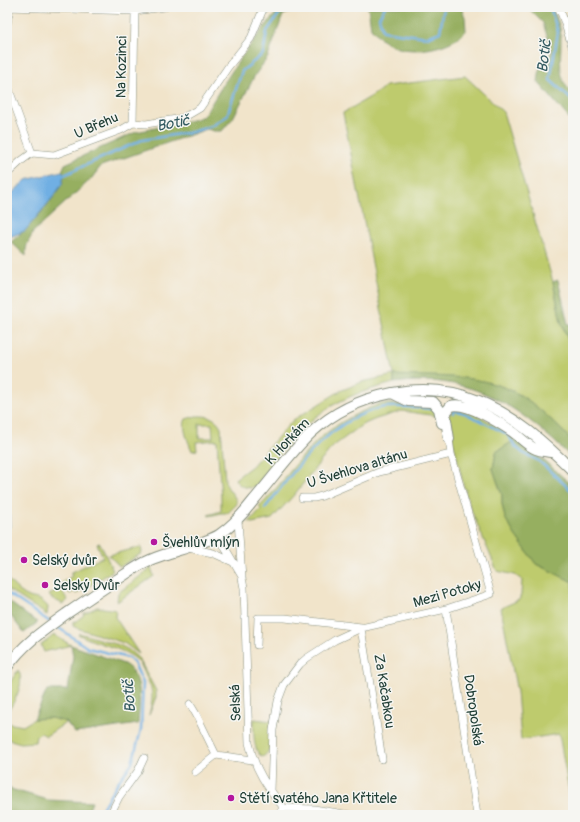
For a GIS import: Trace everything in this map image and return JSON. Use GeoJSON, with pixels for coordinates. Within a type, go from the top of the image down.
{"type":"FeatureCollection","features":[{"type":"Feature","properties":{"kind":"main road","name":"K Horkám"},"geometry":{"type":"LineString","coordinates":[[7,667],[26,644],[43,631],[97,592],[143,563],[218,536],[238,520],[312,433],[328,420],[357,403],[371,398],[414,390],[451,393],[478,400],[524,427],[573,471]]}},
{"type":"Feature","properties":{"kind":"main road"},"geometry":{"type":"LineString","coordinates":[[392,393],[408,401],[429,401],[434,404],[439,409],[443,427],[448,436]]}},
{"type":"Feature","properties":{"kind":"main road"},"geometry":{"type":"LineString","coordinates":[[448,436],[446,410],[451,406],[460,405],[479,412],[492,419],[512,431],[535,449],[553,453]]}},
{"type":"Feature","properties":{"kind":"street"},"geometry":{"type":"LineString","coordinates":[[7,24],[9,7],[135,11],[165,7]]}},
{"type":"Feature","properties":{"kind":"street","name":"U Břehu"},"geometry":{"type":"LineString","coordinates":[[32,154],[54,156],[133,123],[146,124],[183,118],[200,108],[228,67],[251,38],[264,7]]}},
{"type":"Feature","properties":{"kind":"street"},"geometry":{"type":"LineString","coordinates":[[558,7],[573,49]]}},
{"type":"Feature","properties":{"kind":"street","name":"Na Kozinci"},"geometry":{"type":"LineString","coordinates":[[133,123],[135,11]]}},
{"type":"Feature","properties":{"kind":"street"},"geometry":{"type":"LineString","coordinates":[[7,84],[32,154],[21,161],[7,174]]}},
{"type":"Feature","properties":{"kind":"street"},"geometry":{"type":"LineString","coordinates":[[448,436],[452,454]]}},
{"type":"Feature","properties":{"kind":"street","name":"U Švehlova altánu"},"geometry":{"type":"LineString","coordinates":[[302,498],[322,496],[379,472],[452,454]]}},
{"type":"Feature","properties":{"kind":"street","name":"Mezi Potoky"},"geometry":{"type":"LineString","coordinates":[[271,791],[274,720],[278,701],[284,685],[300,664],[335,640],[362,628],[446,609],[491,594],[452,454]]}},
{"type":"Feature","properties":{"kind":"street","name":"Selská"},"geometry":{"type":"LineString","coordinates":[[238,520],[244,588],[250,743],[253,760],[271,791],[284,808]]}},
{"type":"Feature","properties":{"kind":"street","name":"Selská"},"geometry":{"type":"LineString","coordinates":[[218,536],[242,578]]}},
{"type":"Feature","properties":{"kind":"street"},"geometry":{"type":"LineString","coordinates":[[188,548],[213,553],[234,563]]}},
{"type":"Feature","properties":{"kind":"street","name":"Dobropolská"},"geometry":{"type":"LineString","coordinates":[[446,609],[477,815]]}},
{"type":"Feature","properties":{"kind":"street","name":"Mezi Potoky"},"geometry":{"type":"LineString","coordinates":[[257,645],[258,618],[285,618],[362,628]]}},
{"type":"Feature","properties":{"kind":"street","name":"Za Kačabkou"},"geometry":{"type":"LineString","coordinates":[[362,628],[382,760]]}},
{"type":"Feature","properties":{"kind":"street"},"geometry":{"type":"LineString","coordinates":[[190,704],[216,755]]}},
{"type":"Feature","properties":{"kind":"street"},"geometry":{"type":"LineString","coordinates":[[195,772],[216,755],[253,760]]}},
{"type":"Feature","properties":{"kind":"street"},"geometry":{"type":"LineString","coordinates":[[110,815],[119,797],[138,771],[144,758]]}},
{"type":"Feature","properties":{"kind":"street"},"geometry":{"type":"LineString","coordinates":[[278,815],[284,808],[314,809],[350,815]]}},
{"type":"Feature","properties":{"kind":"green space"},"geometry":{"type":"Polygon","coordinates":[[[282,7],[304,7],[283,15],[268,57],[255,75],[233,118],[222,131],[207,129],[101,166],[91,179],[33,232],[27,246],[26,256],[11,242],[42,212],[56,193],[64,175],[62,171],[65,164],[136,132],[189,121],[204,116],[240,59],[260,32],[282,7]]]}},
{"type":"Feature","properties":{"kind":"green space"},"geometry":{"type":"Polygon","coordinates":[[[368,7],[461,7],[465,17],[466,31],[451,42],[442,46],[421,50],[402,49],[393,46],[378,36],[371,28],[368,7]]]}},
{"type":"Feature","properties":{"kind":"green space"},"geometry":{"type":"Polygon","coordinates":[[[527,7],[552,7],[560,28],[561,72],[567,87],[573,93],[573,123],[538,82],[540,68],[552,52],[543,23],[527,7]]]}},
{"type":"Feature","properties":{"kind":"green space"},"geometry":{"type":"Polygon","coordinates":[[[465,76],[503,112],[553,282],[561,322],[573,352],[573,441],[548,416],[520,395],[506,388],[491,383],[458,378],[394,376],[394,383],[358,394],[325,410],[296,436],[255,487],[253,486],[251,488],[242,486],[235,479],[252,466],[293,420],[340,391],[362,382],[394,375],[343,113],[386,86],[465,76]]]}},
{"type":"Feature","properties":{"kind":"green space"},"geometry":{"type":"Polygon","coordinates":[[[558,280],[568,324],[573,326],[573,352],[561,322],[553,282],[558,280]]]}},
{"type":"Feature","properties":{"kind":"green space"},"geometry":{"type":"Polygon","coordinates":[[[394,375],[442,376],[475,380],[506,388],[520,395],[548,416],[573,441],[573,459],[534,424],[514,409],[493,397],[471,389],[447,383],[422,381],[394,383],[394,375]]]}},
{"type":"Feature","properties":{"kind":"green space"},"geometry":{"type":"Polygon","coordinates":[[[380,404],[429,404],[438,416],[402,411],[362,425],[328,452],[294,495],[272,519],[252,523],[249,522],[261,509],[259,507],[314,444],[349,418],[380,404]]]}},
{"type":"Feature","properties":{"kind":"green space"},"geometry":{"type":"Polygon","coordinates":[[[452,408],[471,411],[518,438],[496,452],[493,469],[502,495],[505,518],[515,535],[536,564],[573,582],[573,814],[559,734],[521,740],[517,692],[501,608],[519,600],[521,595],[522,580],[515,575],[497,571],[470,507],[465,491],[466,490],[464,488],[448,418],[452,408]]]}},
{"type":"Feature","properties":{"kind":"green space"},"geometry":{"type":"Polygon","coordinates":[[[196,416],[207,417],[219,423],[221,427],[225,481],[237,504],[228,513],[208,515],[221,511],[217,440],[196,442],[197,450],[192,451],[184,426],[186,419],[196,416]],[[199,424],[199,438],[213,438],[212,424],[199,424]]]}},
{"type":"Feature","properties":{"kind":"green space"},"geometry":{"type":"Polygon","coordinates":[[[518,438],[573,486],[573,582],[536,564],[515,535],[505,518],[502,495],[493,469],[496,452],[518,438]]]}},
{"type":"Feature","properties":{"kind":"green space"},"geometry":{"type":"Polygon","coordinates":[[[100,543],[113,571],[76,594],[74,591],[70,594],[62,583],[72,576],[70,573],[103,557],[97,544],[100,543]]]}},
{"type":"Feature","properties":{"kind":"green space"},"geometry":{"type":"Polygon","coordinates":[[[141,547],[142,553],[120,567],[109,555],[141,547]]]}},
{"type":"Feature","properties":{"kind":"green space"},"geometry":{"type":"Polygon","coordinates":[[[151,568],[154,576],[117,602],[118,593],[151,568]]]}},
{"type":"Feature","properties":{"kind":"green space"},"geometry":{"type":"Polygon","coordinates":[[[7,579],[28,597],[45,603],[48,607],[47,615],[7,589],[7,579]]]}},
{"type":"Feature","properties":{"kind":"green space"},"geometry":{"type":"Polygon","coordinates":[[[59,588],[68,600],[63,604],[51,598],[49,595],[59,588]]]}},
{"type":"Feature","properties":{"kind":"green space"},"geometry":{"type":"Polygon","coordinates":[[[7,600],[38,622],[24,633],[7,611],[7,600]]]}},
{"type":"Feature","properties":{"kind":"green space"},"geometry":{"type":"Polygon","coordinates":[[[97,607],[116,610],[115,617],[139,654],[124,643],[73,626],[73,621],[75,622],[84,615],[83,614],[97,607]]]}},
{"type":"Feature","properties":{"kind":"green space"},"geometry":{"type":"Polygon","coordinates":[[[79,633],[119,645],[129,650],[139,659],[156,691],[156,697],[149,715],[152,691],[139,662],[127,653],[85,638],[78,634],[79,633]]]}},
{"type":"Feature","properties":{"kind":"green space"},"geometry":{"type":"Polygon","coordinates":[[[54,635],[71,645],[44,652],[41,645],[54,635]]]}},
{"type":"Feature","properties":{"kind":"green space"},"geometry":{"type":"Polygon","coordinates":[[[71,645],[124,664],[131,669],[138,683],[140,699],[138,724],[75,733],[66,722],[51,718],[34,719],[47,690],[68,690],[73,656],[71,645]]]}},
{"type":"Feature","properties":{"kind":"green space"},"geometry":{"type":"Polygon","coordinates":[[[18,670],[21,681],[20,686],[16,698],[7,713],[7,687],[18,670]]]}},
{"type":"Feature","properties":{"kind":"green space"},"geometry":{"type":"Polygon","coordinates":[[[51,718],[67,722],[46,736],[41,733],[36,736],[35,742],[21,743],[7,739],[7,723],[23,726],[34,719],[51,718]]]}},
{"type":"Feature","properties":{"kind":"green space"},"geometry":{"type":"Polygon","coordinates":[[[254,719],[272,721],[270,746],[266,754],[262,757],[255,745],[254,719]]]}},
{"type":"Feature","properties":{"kind":"green space"},"geometry":{"type":"Polygon","coordinates":[[[7,788],[48,800],[92,802],[87,815],[7,815],[7,788]]]}},
{"type":"Feature","properties":{"kind":"water"},"geometry":{"type":"Polygon","coordinates":[[[62,171],[64,175],[62,184],[55,195],[25,231],[7,238],[7,198],[26,180],[62,171]]]}},
{"type":"Feature","properties":{"kind":"waterway","name":"Botič"},"geometry":{"type":"LineString","coordinates":[[62,176],[142,140],[192,132],[212,126],[227,116],[242,71],[263,54],[267,31],[279,14],[293,7]]}},
{"type":"Feature","properties":{"kind":"waterway","name":"Botič"},"geometry":{"type":"LineString","coordinates":[[385,7],[379,17],[383,31],[427,37],[440,32],[444,7]]}},
{"type":"Feature","properties":{"kind":"waterway","name":"Botič"},"geometry":{"type":"LineString","coordinates":[[550,7],[558,32],[550,80],[573,101]]}},
{"type":"Feature","properties":{"kind":"waterway"},"geometry":{"type":"LineString","coordinates":[[265,508],[311,452],[324,439],[353,419],[370,411],[385,407],[431,409]]}},
{"type":"Feature","properties":{"kind":"waterway"},"geometry":{"type":"LineString","coordinates":[[453,413],[453,410],[464,413],[507,434],[516,447],[523,453],[539,461],[573,492]]}},
{"type":"Feature","properties":{"kind":"waterway","name":"Botič"},"geometry":{"type":"LineString","coordinates":[[7,500],[9,526],[7,529]]}},
{"type":"Feature","properties":{"kind":"waterway","name":"Botič"},"geometry":{"type":"LineString","coordinates":[[7,593],[50,622]]}},
{"type":"Feature","properties":{"kind":"waterway","name":"Botič"},"geometry":{"type":"LineString","coordinates":[[56,626],[88,648],[129,658],[134,663],[143,683],[141,730],[132,763],[118,782],[98,815]]}},
{"type":"Feature","properties":{"kind":"place","name":"Švehlův mlýn"},"geometry":{"type":"Point","coordinates":[154,542]}},
{"type":"Feature","properties":{"kind":"place","name":"Selský dvůr"},"geometry":{"type":"Point","coordinates":[24,560]}},
{"type":"Feature","properties":{"kind":"place","name":"Selský Dvůr"},"geometry":{"type":"Point","coordinates":[45,585]}},
{"type":"Feature","properties":{"kind":"place","name":"Stětí svatého Jana Křtitele"},"geometry":{"type":"Point","coordinates":[231,798]}}]}
